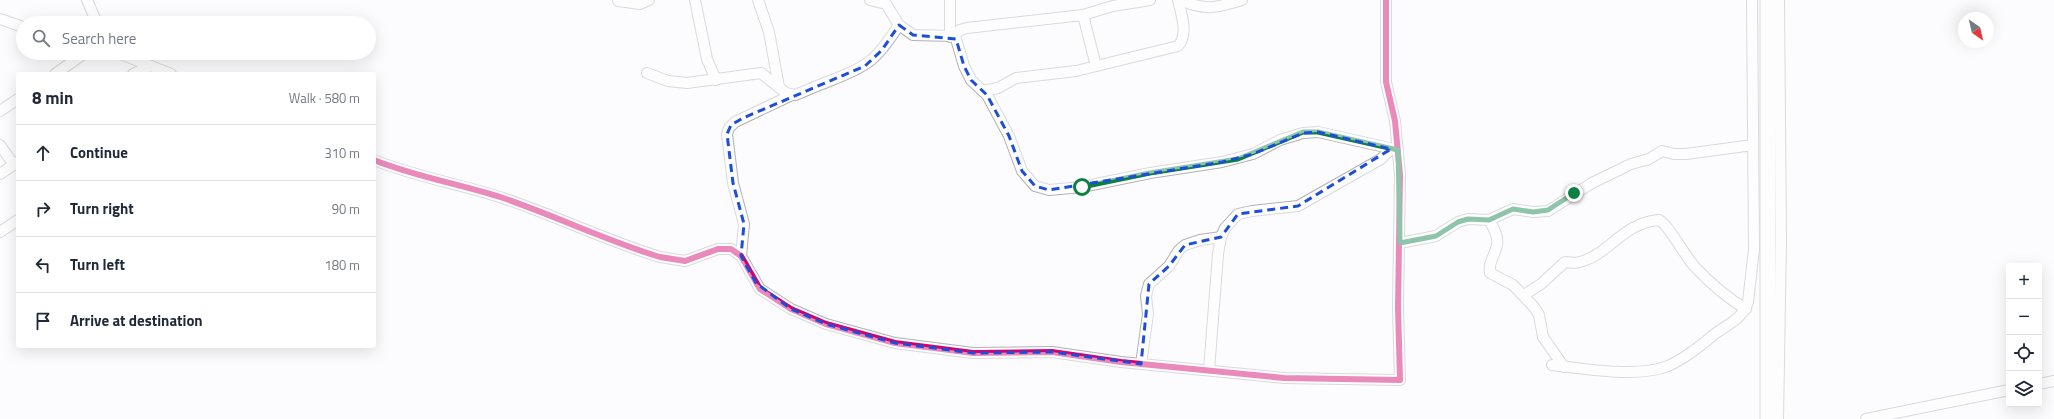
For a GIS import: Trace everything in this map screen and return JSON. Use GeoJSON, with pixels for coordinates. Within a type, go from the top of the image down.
{"type":"FeatureCollection","features":[{"type":"Feature","properties":{"kind":"highway"},"geometry":{"type":"LineString","coordinates":[[1768,0],[1768,419]]}},
{"type":"Feature","properties":{"kind":"street"},"geometry":{"type":"LineString","coordinates":[[87,0],[94,16]]}},
{"type":"Feature","properties":{"kind":"street"},"geometry":{"type":"LineString","coordinates":[[618,1],[640,4],[649,0]]}},
{"type":"Feature","properties":{"kind":"street"},"geometry":{"type":"LineString","coordinates":[[695,0],[707,60],[716,80]]}},
{"type":"Feature","properties":{"kind":"street"},"geometry":{"type":"LineString","coordinates":[[758,0],[769,32],[779,87]]}},
{"type":"Feature","properties":{"kind":"street"},"geometry":{"type":"LineString","coordinates":[[870,0],[886,4],[898,25],[913,35],[952,36],[960,30],[967,28],[1083,15],[1113,6],[1150,0]]}},
{"type":"Feature","properties":{"kind":"street"},"geometry":{"type":"LineString","coordinates":[[950,0],[952,36],[968,74],[971,80],[983,91],[1010,136],[1022,171],[1035,186],[1049,190],[1082,187],[1150,173],[1222,162],[1253,154],[1280,140],[1303,132],[1318,132],[1395,150]]}},
{"type":"Feature","properties":{"kind":"street"},"geometry":{"type":"LineString","coordinates":[[983,91],[998,88],[1016,78],[1076,72],[1178,46],[1183,41],[1184,34],[1179,0],[1206,8],[1218,7],[1236,1]]}},
{"type":"Feature","properties":{"kind":"street"},"geometry":{"type":"LineString","coordinates":[[898,25],[882,50],[865,66],[855,72],[792,95],[735,122],[729,128],[727,134],[734,183],[744,224],[742,256],[756,284],[776,300],[791,309],[826,324],[860,334],[895,343],[953,351],[973,353],[1052,352],[1141,364],[1284,378],[1400,380],[1398,308],[1400,243],[1395,150],[1386,82],[1385,3],[1396,0]]}},
{"type":"Feature","properties":{"kind":"street"},"geometry":{"type":"LineString","coordinates":[[1552,365],[1622,371],[1658,369],[1689,354],[1735,321],[1746,309],[1754,249],[1752,0]]}},
{"type":"Feature","properties":{"kind":"street"},"geometry":{"type":"LineString","coordinates":[[1778,419],[1781,247],[1779,0]]}},
{"type":"Feature","properties":{"kind":"street"},"geometry":{"type":"LineString","coordinates":[[1083,15],[1096,66]]}},
{"type":"Feature","properties":{"kind":"street"},"geometry":{"type":"LineString","coordinates":[[0,19],[16,25]]}},
{"type":"Feature","properties":{"kind":"street"},"geometry":{"type":"LineString","coordinates":[[58,72],[75,60]]}},
{"type":"Feature","properties":{"kind":"street"},"geometry":{"type":"LineString","coordinates":[[136,60],[166,72]]}},
{"type":"Feature","properties":{"kind":"street"},"geometry":{"type":"LineString","coordinates":[[138,72],[151,66]]}},
{"type":"Feature","properties":{"kind":"street"},"geometry":{"type":"LineString","coordinates":[[647,73],[668,81],[687,83],[716,80],[756,72],[768,78],[792,95]]}},
{"type":"Feature","properties":{"kind":"street"},"geometry":{"type":"LineString","coordinates":[[0,111],[16,100]]}},
{"type":"Feature","properties":{"kind":"street"},"geometry":{"type":"LineString","coordinates":[[0,145],[16,163],[0,174]]}},
{"type":"Feature","properties":{"kind":"street"},"geometry":{"type":"LineString","coordinates":[[1400,243],[1436,236],[1458,222],[1468,219],[1489,220],[1513,209],[1533,212],[1548,210],[1592,183],[1631,164],[1648,159],[1662,151],[1674,154],[1686,154],[1753,145]]}},
{"type":"Feature","properties":{"kind":"street"},"geometry":{"type":"LineString","coordinates":[[1209,370],[1214,288],[1220,237],[1238,214],[1298,206],[1395,150]]}},
{"type":"Feature","properties":{"kind":"street"},"geometry":{"type":"LineString","coordinates":[[376,161],[399,170],[473,188],[660,257],[685,261],[710,251],[724,248],[731,249],[742,256]]}},
{"type":"Feature","properties":{"kind":"street"},"geometry":{"type":"LineString","coordinates":[[1489,220],[1497,237],[1497,245],[1490,263],[1490,273],[1513,285],[1524,295],[1539,315],[1543,337],[1564,367]]}},
{"type":"Feature","properties":{"kind":"street"},"geometry":{"type":"LineString","coordinates":[[1524,295],[1541,284],[1565,262],[1579,263],[1584,261],[1607,247],[1623,233],[1635,227],[1659,220],[1665,224],[1682,252],[1694,266],[1724,294],[1746,309]]}},
{"type":"Feature","properties":{"kind":"street"},"geometry":{"type":"LineString","coordinates":[[0,232],[16,221]]}},
{"type":"Feature","properties":{"kind":"street"},"geometry":{"type":"LineString","coordinates":[[1141,364],[1148,314],[1146,296],[1149,284],[1169,266],[1179,250],[1185,245],[1200,240],[1220,237]]}},
{"type":"Feature","properties":{"kind":"street"},"geometry":{"type":"LineString","coordinates":[[2042,383],[2054,380]]}},
{"type":"Feature","properties":{"kind":"street"},"geometry":{"type":"LineString","coordinates":[[1866,419],[2006,391]]}},
{"type":"Feature","properties":{"kind":"highlighted area"},"geometry":{"type":"Polygon","coordinates":[[[899,25],[913,35],[956,39],[964,66],[971,80],[987,95],[1009,136],[1022,171],[1035,186],[1049,190],[1222,162],[1253,154],[1303,133],[1318,132],[1391,149],[1298,206],[1238,214],[1221,237],[1185,245],[1169,266],[1149,284],[1141,364],[1052,352],[973,353],[895,343],[826,324],[791,309],[756,283],[741,256],[744,224],[733,183],[727,134],[731,125],[743,118],[865,66],[882,50],[899,25]]]}},
{"type":"Feature","properties":{"kind":"cycle path"},"geometry":{"type":"LineString","coordinates":[[376,161],[422,176],[503,198],[621,244],[660,257],[685,261],[718,249],[731,249],[741,256],[760,289],[791,309],[826,324],[895,343],[973,353],[1052,352],[1121,362],[1284,378],[1400,380],[1398,308],[1400,175],[1395,121],[1386,82],[1386,0]]}},
{"type":"Feature","properties":{"kind":"route"},"geometry":{"type":"LineString","coordinates":[[1082,187],[1150,173],[1238,159],[1253,154],[1280,140],[1303,132],[1318,132],[1391,150],[1398,150],[1400,175],[1400,243],[1418,241],[1436,236],[1458,222],[1468,219],[1489,220],[1513,209],[1526,209],[1533,212],[1542,212],[1553,208],[1574,193]]}}]}
